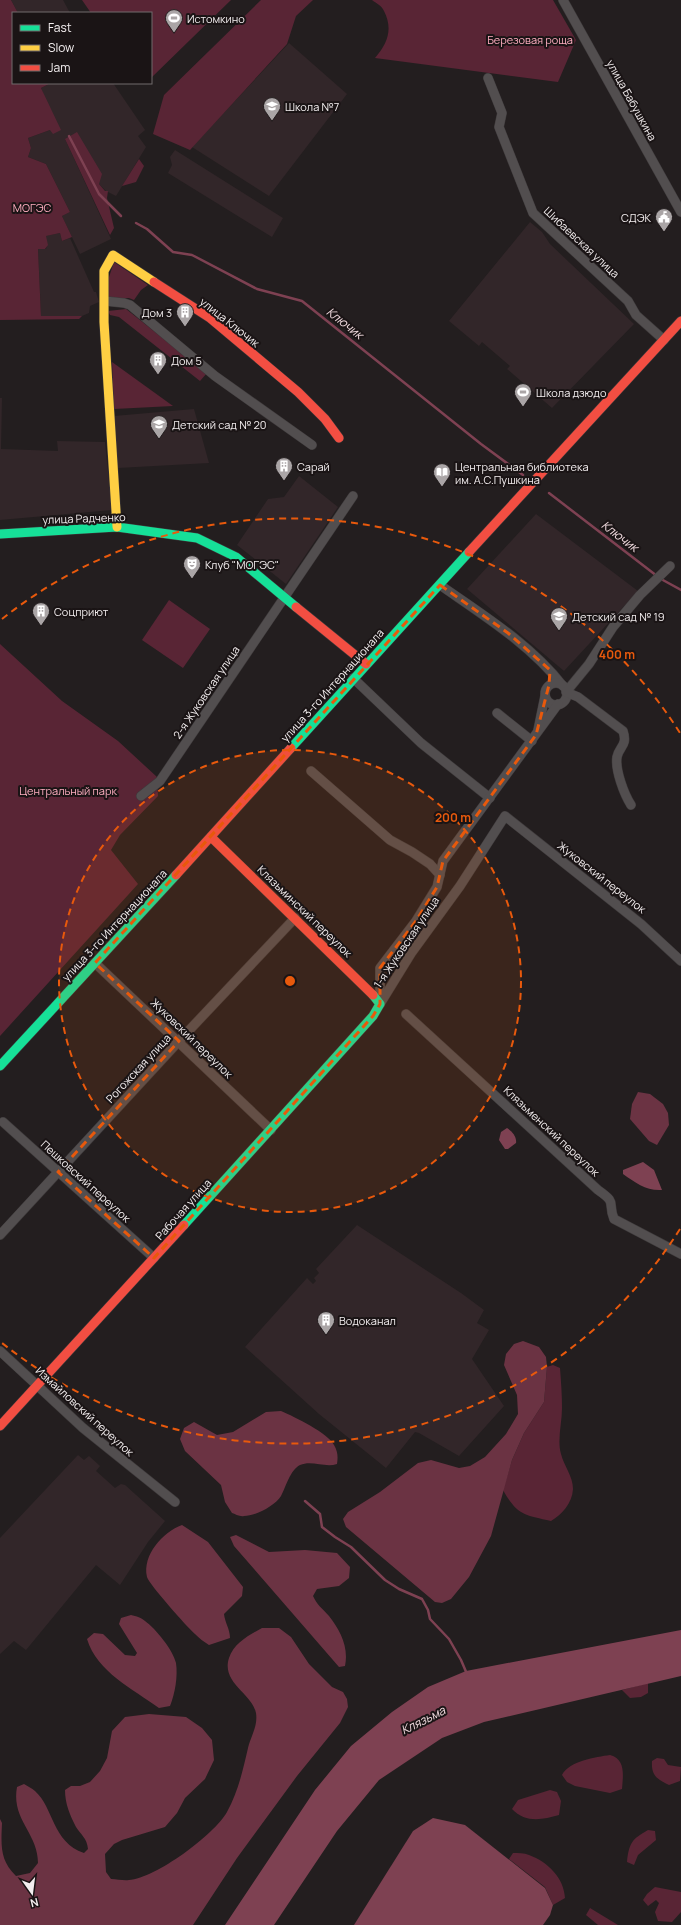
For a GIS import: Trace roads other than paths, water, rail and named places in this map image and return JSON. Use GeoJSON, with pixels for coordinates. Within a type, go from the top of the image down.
{"type":"FeatureCollection","features":[{"type":"Feature","properties":{"kind":"main road","name":"улица Ключик"},"geometry":{"type":"LineString","coordinates":[[117,526],[115,466],[104,322],[104,270],[113,255],[145,278],[210,318],[298,392],[325,419],[339,438]]}},
{"type":"Feature","properties":{"kind":"main road","name":"улица 3-го Интернационала"},"geometry":{"type":"LineString","coordinates":[[0,1066],[211,837],[353,678],[681,321]]}},
{"type":"Feature","properties":{"kind":"main road","name":"улица Радченко"},"geometry":{"type":"LineString","coordinates":[[0,534],[117,526],[197,538],[236,557],[366,664]]}},
{"type":"Feature","properties":{"kind":"main road","name":"Клязьминский переулок"},"geometry":{"type":"LineString","coordinates":[[211,837],[370,991],[380,1004]]}},
{"type":"Feature","properties":{"kind":"main road","name":"Рабочая улица"},"geometry":{"type":"LineString","coordinates":[[0,1426],[374,1016],[380,1004]]}},
{"type":"Feature","properties":{"kind":"street","name":"улица Бабушкина"},"geometry":{"type":"LineString","coordinates":[[563,0],[681,212]]}},
{"type":"Feature","properties":{"kind":"street","name":"Шибаевская улица"},"geometry":{"type":"LineString","coordinates":[[488,78],[502,113],[500,127],[533,213],[628,301],[636,315],[664,340]]}},
{"type":"Feature","properties":{"kind":"street"},"geometry":{"type":"LineString","coordinates":[[105,301],[130,305],[214,376],[312,445]]}},
{"type":"Feature","properties":{"kind":"street","name":"2-я Жуковская улица"},"geometry":{"type":"LineString","coordinates":[[142,796],[160,781],[353,496]]}},
{"type":"Feature","properties":{"kind":"street"},"geometry":{"type":"LineString","coordinates":[[564,689],[589,664],[613,627],[640,595],[670,566]]}},
{"type":"Feature","properties":{"kind":"street"},"geometry":{"type":"LineString","coordinates":[[440,585],[508,633],[550,670],[564,689],[564,700],[558,704],[551,703],[545,696]]}},
{"type":"Feature","properties":{"kind":"street"},"geometry":{"type":"LineString","coordinates":[[497,713],[534,738],[545,692],[549,685],[550,670]]}},
{"type":"Feature","properties":{"kind":"street"},"geometry":{"type":"LineString","coordinates":[[353,678],[421,743],[490,798]]}},
{"type":"Feature","properties":{"kind":"street"},"geometry":{"type":"LineString","coordinates":[[549,685],[556,683],[578,697],[623,732],[625,738],[624,745],[617,757],[618,767],[621,784],[631,805]]}},
{"type":"Feature","properties":{"kind":"street","name":"1-я Жуковская улица"},"geometry":{"type":"LineString","coordinates":[[380,1004],[380,968],[416,921],[437,887],[443,861],[558,704]]}},
{"type":"Feature","properties":{"kind":"street"},"geometry":{"type":"LineString","coordinates":[[311,771],[390,840],[430,864],[440,875]]}},
{"type":"Feature","properties":{"kind":"street","name":"1-я Жуковская улица"},"geometry":{"type":"LineString","coordinates":[[380,1004],[412,952],[460,886],[505,816]]}},
{"type":"Feature","properties":{"kind":"street","name":"Жуковский переулок"},"geometry":{"type":"LineString","coordinates":[[505,816],[641,924],[681,961]]}},
{"type":"Feature","properties":{"kind":"street","name":"Рогожская улица"},"geometry":{"type":"LineString","coordinates":[[0,1235],[295,918]]}},
{"type":"Feature","properties":{"kind":"street","name":"Жуковский переулок"},"geometry":{"type":"LineString","coordinates":[[95,963],[179,1041],[271,1130]]}},
{"type":"Feature","properties":{"kind":"street","name":"Клязьменский переулок"},"geometry":{"type":"LineString","coordinates":[[406,1014],[598,1190],[609,1198],[612,1204],[614,1219],[681,1254]]}},
{"type":"Feature","properties":{"kind":"street","name":"Пешковский переулок"},"geometry":{"type":"LineString","coordinates":[[3,1122],[154,1258]]}},
{"type":"Feature","properties":{"kind":"street","name":"Измайловский переулок"},"geometry":{"type":"LineString","coordinates":[[0,1351],[83,1428],[175,1502]]}},
{"type":"Feature","properties":{"kind":"water"},"geometry":{"type":"Polygon","coordinates":[[[507,1128],[514,1134],[516,1143],[508,1149],[505,1149],[499,1140],[501,1132],[507,1128]]]}},
{"type":"Feature","properties":{"kind":"water"},"geometry":{"type":"Polygon","coordinates":[[[643,1162],[654,1170],[662,1190],[646,1188],[623,1174],[623,1170],[643,1162]]]}},
{"type":"Feature","properties":{"kind":"water","name":"Клязьма"},"geometry":{"type":"Polygon","coordinates":[[[681,1630],[681,1676],[484,1722],[442,1738],[379,1780],[337,1831],[274,1925],[225,1925],[315,1790],[351,1746],[392,1712],[428,1687],[466,1671],[681,1630]]]}},
{"type":"Feature","properties":{"kind":"water"},"geometry":{"type":"Polygon","coordinates":[[[433,1818],[465,1825],[545,1888],[553,1905],[550,1915],[543,1925],[354,1925],[413,1831],[433,1818]]]}},
{"type":"Feature","properties":{"kind":"waterway","name":"Ключик"},"geometry":{"type":"LineString","coordinates":[[69,136],[99,194],[121,216]]}},
{"type":"Feature","properties":{"kind":"waterway","name":"Ключик"},"geometry":{"type":"LineString","coordinates":[[136,223],[147,229],[173,252],[192,255],[257,289],[302,301],[481,444],[523,475]]}},
{"type":"Feature","properties":{"kind":"waterway","name":"Ключик"},"geometry":{"type":"LineString","coordinates":[[549,493],[657,576]]}},
{"type":"Feature","properties":{"kind":"waterway","name":"Ключик"},"geometry":{"type":"LineString","coordinates":[[661,579],[681,590]]}},
{"type":"Feature","properties":{"kind":"waterway"},"geometry":{"type":"LineString","coordinates":[[305,1501],[320,1514],[322,1527],[351,1547],[385,1580],[399,1589],[422,1599],[428,1610],[430,1619],[449,1639],[467,1674]]}},
{"type":"Feature","properties":{"kind":"place","name":"Истомкино"},"geometry":{"type":"Point","coordinates":[174,33]}},
{"type":"Feature","properties":{"kind":"place","name":"Школа №7"},"geometry":{"type":"Point","coordinates":[272,121]}},
{"type":"Feature","properties":{"kind":"place","name":"СДЭК"},"geometry":{"type":"Point","coordinates":[664,232]}},
{"type":"Feature","properties":{"kind":"place","name":"Дом 3"},"geometry":{"type":"Point","coordinates":[185,327]}},
{"type":"Feature","properties":{"kind":"place","name":"Дом 5"},"geometry":{"type":"Point","coordinates":[158,375]}},
{"type":"Feature","properties":{"kind":"place","name":"Школа дзюдо"},"geometry":{"type":"Point","coordinates":[523,407]}},
{"type":"Feature","properties":{"kind":"place","name":"Детский сад № 20"},"geometry":{"type":"Point","coordinates":[159,439]}},
{"type":"Feature","properties":{"kind":"place","name":"Сарай"},"geometry":{"type":"Point","coordinates":[284,481]}},
{"type":"Feature","properties":{"kind":"place","name":"Центральная библиотека им. А.С.Пушкина"},"geometry":{"type":"Point","coordinates":[442,487]}},
{"type":"Feature","properties":{"kind":"place","name":"Клуб \"МОГЭС\""},"geometry":{"type":"Point","coordinates":[192,579]}},
{"type":"Feature","properties":{"kind":"place","name":"Соцприют"},"geometry":{"type":"Point","coordinates":[41,626]}},
{"type":"Feature","properties":{"kind":"place","name":"Детский сад № 19"},"geometry":{"type":"Point","coordinates":[559,631]}},
{"type":"Feature","properties":{"kind":"place","name":"Водоканал"},"geometry":{"type":"Point","coordinates":[326,1335]}},
{"type":"Feature","properties":{"kind":"park label","name":"Березовая роща"},"geometry":{"type":"Point","coordinates":[530,39]}},
{"type":"Feature","properties":{"kind":"park label","name":"МОГЭС"},"geometry":{"type":"Point","coordinates":[32,207]}},
{"type":"Feature","properties":{"kind":"park label","name":"Центральный парк"},"geometry":{"type":"Point","coordinates":[68,790]}}]}
